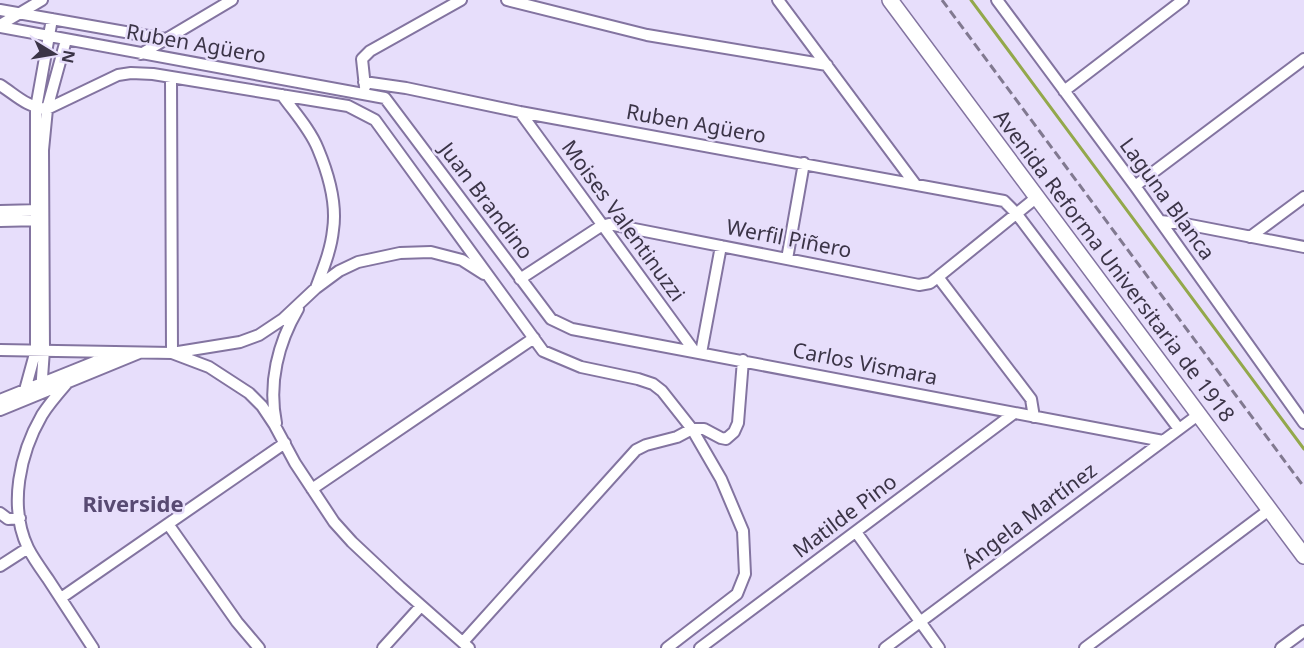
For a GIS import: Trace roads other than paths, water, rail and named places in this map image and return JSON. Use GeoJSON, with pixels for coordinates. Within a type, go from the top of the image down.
{"type":"FeatureCollection","features":[{"type":"Feature","properties":{"kind":"main road","name":"Avenida Reforma Universitaria de 1918"},"geometry":{"type":"LineString","coordinates":[[890,0],[1304,556]]}},
{"type":"Feature","properties":{"kind":"street"},"geometry":{"type":"LineString","coordinates":[[0,26],[42,0]]}},
{"type":"Feature","properties":{"kind":"street"},"geometry":{"type":"LineString","coordinates":[[141,54],[232,0]]}},
{"type":"Feature","properties":{"kind":"street"},"geometry":{"type":"LineString","coordinates":[[367,95],[362,59],[370,51],[461,0]]}},
{"type":"Feature","properties":{"kind":"street"},"geometry":{"type":"LineString","coordinates":[[507,0],[647,35],[827,65]]}},
{"type":"Feature","properties":{"kind":"street"},"geometry":{"type":"LineString","coordinates":[[778,0],[915,184]]}},
{"type":"Feature","properties":{"kind":"street"},"geometry":{"type":"LineString","coordinates":[[1064,91],[1183,0]]}},
{"type":"Feature","properties":{"kind":"street","name":"Laguna Blanca"},"geometry":{"type":"LineString","coordinates":[[999,1],[1135,186],[1304,423]]}},
{"type":"Feature","properties":{"kind":"street"},"geometry":{"type":"LineString","coordinates":[[0,10],[165,39]]}},
{"type":"Feature","properties":{"kind":"street"},"geometry":{"type":"LineString","coordinates":[[41,388],[39,216],[43,150],[42,108],[48,36],[52,19]]}},
{"type":"Feature","properties":{"kind":"street","name":"Ruben Agüero"},"geometry":{"type":"LineString","coordinates":[[0,26],[385,98]]}},
{"type":"Feature","properties":{"kind":"street"},"geometry":{"type":"LineString","coordinates":[[42,108],[66,40]]}},
{"type":"Feature","properties":{"kind":"street"},"geometry":{"type":"LineString","coordinates":[[1135,186],[1304,59]]}},
{"type":"Feature","properties":{"kind":"street"},"geometry":{"type":"LineString","coordinates":[[0,85],[22,101],[42,108],[118,75],[153,74],[348,106],[375,120],[543,351],[581,367],[653,384],[662,391],[692,429],[721,479],[743,531],[745,574],[737,594],[667,648]]}},
{"type":"Feature","properties":{"kind":"street"},"geometry":{"type":"LineString","coordinates":[[171,77],[172,353]]}},
{"type":"Feature","properties":{"kind":"street","name":"Ruben Agüero"},"geometry":{"type":"LineString","coordinates":[[364,82],[1004,201],[1016,213]]}},
{"type":"Feature","properties":{"kind":"street"},"geometry":{"type":"LineString","coordinates":[[282,95],[318,148],[330,185],[334,210],[333,230],[326,262],[316,288]]}},
{"type":"Feature","properties":{"kind":"street","name":"Juan Brandino"},"geometry":{"type":"LineString","coordinates":[[385,98],[520,279],[551,319],[560,324]]}},
{"type":"Feature","properties":{"kind":"street","name":"Moises Valentinuzzi"},"geometry":{"type":"LineString","coordinates":[[520,112],[601,226],[698,352]]}},
{"type":"Feature","properties":{"kind":"street"},"geometry":{"type":"LineString","coordinates":[[787,259],[804,163]]}},
{"type":"Feature","properties":{"kind":"street"},"geometry":{"type":"LineString","coordinates":[[1250,237],[1304,196]]}},
{"type":"Feature","properties":{"kind":"street","name":"Werfil Piñero"},"geometry":{"type":"LineString","coordinates":[[601,226],[609,224],[919,285],[930,283],[1037,197]]}},
{"type":"Feature","properties":{"kind":"street"},"geometry":{"type":"LineString","coordinates":[[0,211],[39,216]]}},
{"type":"Feature","properties":{"kind":"street"},"geometry":{"type":"LineString","coordinates":[[1016,213],[1179,429]]}},
{"type":"Feature","properties":{"kind":"street"},"geometry":{"type":"LineString","coordinates":[[0,221],[39,216]]}},
{"type":"Feature","properties":{"kind":"street"},"geometry":{"type":"LineString","coordinates":[[1160,221],[1304,247]]}},
{"type":"Feature","properties":{"kind":"street"},"geometry":{"type":"LineString","coordinates":[[520,279],[601,226]]}},
{"type":"Feature","properties":{"kind":"street"},"geometry":{"type":"LineString","coordinates":[[698,352],[721,246]]}},
{"type":"Feature","properties":{"kind":"street"},"geometry":{"type":"LineString","coordinates":[[0,350],[172,353],[240,342],[260,334],[283,319],[304,298],[339,271],[358,262],[400,253],[430,252],[462,260],[490,278]]}},
{"type":"Feature","properties":{"kind":"street"},"geometry":{"type":"LineString","coordinates":[[938,277],[1031,399],[1034,417]]}},
{"type":"Feature","properties":{"kind":"street"},"geometry":{"type":"LineString","coordinates":[[276,428],[273,396],[275,370],[286,330],[304,298]]}},
{"type":"Feature","properties":{"kind":"street","name":"Carlos Vismara"},"geometry":{"type":"LineString","coordinates":[[560,324],[572,329],[1162,441]]}},
{"type":"Feature","properties":{"kind":"street"},"geometry":{"type":"LineString","coordinates":[[312,489],[534,338]]}},
{"type":"Feature","properties":{"kind":"street"},"geometry":{"type":"LineString","coordinates":[[25,395],[40,350]]}},
{"type":"Feature","properties":{"kind":"street"},"geometry":{"type":"LineString","coordinates":[[0,410],[79,369],[123,351]]}},
{"type":"Feature","properties":{"kind":"street"},"geometry":{"type":"LineString","coordinates":[[41,388],[70,381],[143,352]]}},
{"type":"Feature","properties":{"kind":"street"},"geometry":{"type":"LineString","coordinates":[[172,353],[209,367],[249,393],[262,406],[334,522],[352,542],[466,645],[636,450],[646,445],[678,437],[692,429],[704,429],[726,439],[734,432],[738,423],[743,360]]}},
{"type":"Feature","properties":{"kind":"street"},"geometry":{"type":"LineString","coordinates":[[79,369],[43,413],[25,452],[18,500],[28,548],[93,648]]}},
{"type":"Feature","properties":{"kind":"street"},"geometry":{"type":"LineString","coordinates":[[0,400],[25,395]]}},
{"type":"Feature","properties":{"kind":"street","name":"Matilde Pino"},"geometry":{"type":"LineString","coordinates":[[700,648],[1013,414]]}},
{"type":"Feature","properties":{"kind":"street","name":"Ángela Martínez"},"geometry":{"type":"LineString","coordinates":[[885,648],[1198,415]]}},
{"type":"Feature","properties":{"kind":"street"},"geometry":{"type":"LineString","coordinates":[[61,598],[285,443]]}},
{"type":"Feature","properties":{"kind":"street"},"geometry":{"type":"LineString","coordinates":[[1085,648],[1269,510]]}},
{"type":"Feature","properties":{"kind":"street"},"geometry":{"type":"LineString","coordinates":[[0,513],[8,519],[20,518]]}},
{"type":"Feature","properties":{"kind":"street"},"geometry":{"type":"LineString","coordinates":[[168,524],[259,648]]}},
{"type":"Feature","properties":{"kind":"street"},"geometry":{"type":"LineString","coordinates":[[856,532],[939,648]]}},
{"type":"Feature","properties":{"kind":"street"},"geometry":{"type":"LineString","coordinates":[[0,566],[28,548]]}},
{"type":"Feature","properties":{"kind":"street"},"geometry":{"type":"LineString","coordinates":[[382,648],[421,606]]}},
{"type":"Feature","properties":{"kind":"street"},"geometry":{"type":"LineString","coordinates":[[1281,648],[1304,631]]}},
{"type":"Feature","properties":{"kind":"waterway"},"geometry":{"type":"LineString","coordinates":[[971,0],[1304,449]]}},
{"type":"Feature","properties":{"kind":"railway"},"geometry":{"type":"LineString","coordinates":[[942,0],[1304,487]]}},
{"type":"Feature","properties":{"kind":"district","name":"Riverside"},"geometry":{"type":"Point","coordinates":[133,504]}}]}
